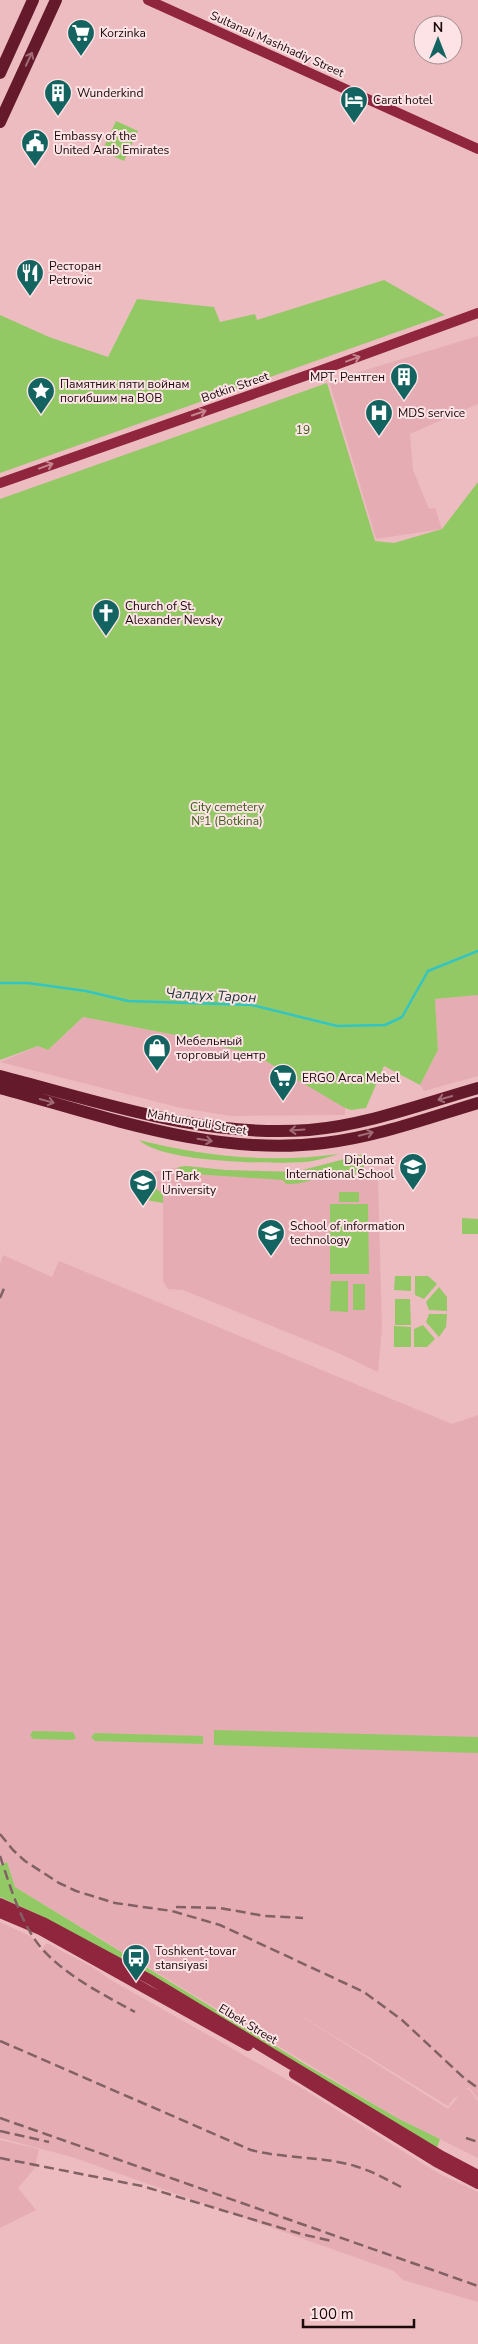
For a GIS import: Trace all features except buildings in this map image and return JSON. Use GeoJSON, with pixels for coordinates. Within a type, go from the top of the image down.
{"type":"FeatureCollection","features":[{"type":"Feature","properties":{"kind":"main road"},"geometry":{"type":"LineString","coordinates":[[0,73],[33,0]]}},
{"type":"Feature","properties":{"kind":"main road"},"geometry":{"type":"LineString","coordinates":[[0,122],[56,0]]}},
{"type":"Feature","properties":{"kind":"main road","name":"Sultаnali Mashhadiy Street"},"geometry":{"type":"LineString","coordinates":[[148,0],[478,149]]}},
{"type":"Feature","properties":{"kind":"main road","name":"Botkin Street"},"geometry":{"type":"LineString","coordinates":[[0,483],[319,372],[478,313]]}},
{"type":"Feature","properties":{"kind":"main road","name":"Mahtumquli Street"},"geometry":{"type":"LineString","coordinates":[[0,1076],[167,1119],[214,1128],[255,1131],[309,1130],[354,1123],[478,1088]]}},
{"type":"Feature","properties":{"kind":"main road","name":"Mahtumquli Street"},"geometry":{"type":"LineString","coordinates":[[0,1088],[182,1136],[266,1146],[299,1146],[338,1141],[478,1103]]}},
{"type":"Feature","properties":{"kind":"main road","name":"Elbek Street"},"geometry":{"type":"LineString","coordinates":[[0,1903],[43,1922],[151,1980],[442,2156],[478,2175]]}},
{"type":"Feature","properties":{"kind":"main road","name":"Elbek Street"},"geometry":{"type":"LineString","coordinates":[[0,1913],[40,1930],[136,1982],[252,2048],[436,2162],[478,2184]]}},
{"type":"Feature","properties":{"kind":"shaded area","name":"MDS service"},"geometry":{"type":"Polygon","coordinates":[[[478,336],[478,404],[410,434],[413,470],[429,509],[435,508],[442,529],[376,539],[329,381],[478,336]]]}},
{"type":"Feature","properties":{"kind":"shaded area"},"geometry":{"type":"Polygon","coordinates":[[[478,995],[478,1076],[424,1091],[420,1085],[438,1050],[435,999],[478,995]]]}},
{"type":"Feature","properties":{"kind":"shaded area"},"geometry":{"type":"Polygon","coordinates":[[[83,1017],[211,1042],[218,1046],[254,1054],[333,1099],[345,1108],[345,1115],[231,1116],[181,1108],[0,1062],[38,1046],[48,1050],[83,1017]]]}},
{"type":"Feature","properties":{"kind":"shaded area","name":"School of information technology"},"geometry":{"type":"Polygon","coordinates":[[[364,1154],[364,1172],[378,1180],[382,1328],[378,1372],[336,1352],[183,1290],[168,1289],[163,1281],[163,1195],[141,1174],[186,1166],[225,1170],[295,1172],[364,1154]]]}},
{"type":"Feature","properties":{"kind":"shaded area"},"geometry":{"type":"Polygon","coordinates":[[[3,1255],[52,1277],[59,1261],[452,1424],[478,1415],[478,2099],[469,2087],[466,2090],[469,2089],[478,2101],[478,2158],[399,2119],[15,1887],[7,1862],[0,1865],[0,1264],[3,1255]],[[285,2006],[448,2109],[458,2097],[454,2098],[448,2106],[285,2006]]]}},
{"type":"Feature","properties":{"kind":"shaded area"},"geometry":{"type":"Polygon","coordinates":[[[0,1922],[32,1937],[40,1951],[47,1943],[94,1968],[111,1980],[300,2087],[438,2173],[478,2192],[478,2302],[403,2280],[394,2271],[72,2157],[0,2138],[0,1922]]]}},
{"type":"Feature","properties":{"kind":"shaded area"},"geometry":{"type":"Polygon","coordinates":[[[0,2140],[39,2149],[35,2168],[18,2188],[36,2210],[0,2228],[0,2140]]]}},
{"type":"Feature","properties":{"kind":"green space"},"geometry":{"type":"Polygon","coordinates":[[[116,121],[138,131],[124,161],[102,151],[116,121]]]}},
{"type":"Feature","properties":{"kind":"green space"},"geometry":{"type":"Polygon","coordinates":[[[384,280],[445,315],[0,473],[0,315],[49,337],[108,357],[137,299],[214,307],[220,322],[255,314],[257,320],[384,280]]]}},
{"type":"Feature","properties":{"kind":"green space","name":"City cemetery №1 (Botkina)"},"geometry":{"type":"Polygon","coordinates":[[[327,383],[375,541],[394,543],[442,529],[478,482],[478,995],[435,999],[438,1050],[420,1085],[384,1066],[366,1108],[351,1110],[345,1108],[254,1054],[218,1046],[211,1042],[83,1017],[48,1050],[38,1046],[0,1060],[0,499],[327,383]]]}},
{"type":"Feature","properties":{"kind":"green space"},"geometry":{"type":"Polygon","coordinates":[[[139,1140],[189,1151],[239,1157],[289,1158],[339,1154],[305,1162],[244,1162],[193,1158],[152,1148],[139,1140]]]}},
{"type":"Feature","properties":{"kind":"green space"},"geometry":{"type":"Polygon","coordinates":[[[364,1154],[364,1172],[378,1180],[360,1174],[341,1173],[302,1183],[286,1184],[283,1180],[179,1173],[178,1167],[295,1172],[364,1154]]]}},
{"type":"Feature","properties":{"kind":"green space"},"geometry":{"type":"Polygon","coordinates":[[[141,1174],[163,1195],[163,1203],[146,1200],[147,1194],[140,1183],[141,1174]]]}},
{"type":"Feature","properties":{"kind":"green space"},"geometry":{"type":"Polygon","coordinates":[[[339,1192],[359,1192],[359,1202],[339,1202],[339,1192]]]}},
{"type":"Feature","properties":{"kind":"green space"},"geometry":{"type":"Polygon","coordinates":[[[330,1204],[368,1204],[369,1274],[330,1274],[330,1204]]]}},
{"type":"Feature","properties":{"kind":"green space"},"geometry":{"type":"Polygon","coordinates":[[[462,1218],[478,1219],[478,1234],[462,1234],[462,1218]]]}},
{"type":"Feature","properties":{"kind":"green space"},"geometry":{"type":"Polygon","coordinates":[[[395,1276],[411,1276],[411,1291],[394,1290],[395,1276]]]}},
{"type":"Feature","properties":{"kind":"green space"},"geometry":{"type":"Polygon","coordinates":[[[415,1276],[428,1276],[437,1284],[424,1299],[415,1295],[415,1276]]]}},
{"type":"Feature","properties":{"kind":"green space"},"geometry":{"type":"Polygon","coordinates":[[[331,1281],[348,1281],[348,1312],[330,1311],[331,1281]]]}},
{"type":"Feature","properties":{"kind":"green space"},"geometry":{"type":"Polygon","coordinates":[[[353,1284],[365,1284],[365,1310],[353,1310],[353,1284]]]}},
{"type":"Feature","properties":{"kind":"green space"},"geometry":{"type":"Polygon","coordinates":[[[439,1287],[447,1297],[447,1311],[429,1310],[426,1302],[439,1287]]]}},
{"type":"Feature","properties":{"kind":"green space"},"geometry":{"type":"Polygon","coordinates":[[[395,1299],[410,1299],[411,1325],[395,1325],[395,1299]]]}},
{"type":"Feature","properties":{"kind":"green space"},"geometry":{"type":"Polygon","coordinates":[[[429,1314],[447,1314],[446,1327],[439,1337],[426,1322],[429,1314]]]}},
{"type":"Feature","properties":{"kind":"green space"},"geometry":{"type":"Polygon","coordinates":[[[423,1325],[435,1339],[427,1347],[414,1347],[414,1329],[423,1325]]]}},
{"type":"Feature","properties":{"kind":"green space"},"geometry":{"type":"Polygon","coordinates":[[[394,1326],[411,1327],[411,1347],[394,1347],[394,1326]]]}},
{"type":"Feature","properties":{"kind":"green space"},"geometry":{"type":"Polygon","coordinates":[[[214,1730],[478,1737],[478,1753],[214,1745],[214,1730]]]}},
{"type":"Feature","properties":{"kind":"green space"},"geometry":{"type":"Polygon","coordinates":[[[33,1731],[73,1732],[76,1738],[73,1740],[33,1739],[30,1735],[33,1731]]]}},
{"type":"Feature","properties":{"kind":"green space"},"geometry":{"type":"Polygon","coordinates":[[[95,1733],[203,1736],[203,1744],[95,1741],[91,1737],[95,1733]]]}},
{"type":"Feature","properties":{"kind":"green space"},"geometry":{"type":"Polygon","coordinates":[[[7,1862],[15,1887],[308,2066],[399,2119],[440,2139],[437,2148],[39,1915],[0,1897],[0,1865],[7,1862]]]}},
{"type":"Feature","properties":{"kind":"waterway","name":"Чалдух Тарон"},"geometry":{"type":"LineString","coordinates":[[0,983],[28,983],[86,991],[128,1001],[252,1005],[337,1026],[385,1025],[402,1017],[428,971],[478,951]]}},
{"type":"Feature","properties":{"kind":"railway"},"geometry":{"type":"LineString","coordinates":[[0,1298],[5,1286]]}},
{"type":"Feature","properties":{"kind":"railway"},"geometry":{"type":"LineString","coordinates":[[0,1834],[25,1861],[59,1883],[76,1891],[115,1903],[172,1911],[220,1925],[364,1992],[402,2020],[464,2078],[478,2088]]}},
{"type":"Feature","properties":{"kind":"railway"},"geometry":{"type":"LineString","coordinates":[[0,1856],[12,1893],[23,1918],[43,1950],[75,1977],[135,2012]]}},
{"type":"Feature","properties":{"kind":"railway"},"geometry":{"type":"LineString","coordinates":[[176,1907],[220,1908],[265,1916],[303,1918]]}},
{"type":"Feature","properties":{"kind":"railway"},"geometry":{"type":"LineString","coordinates":[[0,2041],[251,2150],[355,2166],[379,2175],[401,2187]]}},
{"type":"Feature","properties":{"kind":"railway"},"geometry":{"type":"LineString","coordinates":[[0,2118],[478,2286]]}},
{"type":"Feature","properties":{"kind":"railway"},"geometry":{"type":"LineString","coordinates":[[0,2131],[49,2142]]}},
{"type":"Feature","properties":{"kind":"railway"},"geometry":{"type":"LineString","coordinates":[[466,2138],[478,2142]]}},
{"type":"Feature","properties":{"kind":"railway"},"geometry":{"type":"LineString","coordinates":[[0,2158],[142,2186],[301,2234],[332,2241]]}},
{"type":"Feature","properties":{"kind":"place","name":"Korzinka"},"geometry":{"type":"Point","coordinates":[81,57]}},
{"type":"Feature","properties":{"kind":"place","name":"Wunderkind"},"geometry":{"type":"Point","coordinates":[58,117]}},
{"type":"Feature","properties":{"kind":"place","name":"Carat hotel"},"geometry":{"type":"Point","coordinates":[354,124]}},
{"type":"Feature","properties":{"kind":"place","name":"Embassy of the United Arab Emirates"},"geometry":{"type":"Point","coordinates":[35,167]}},
{"type":"Feature","properties":{"kind":"place","name":"Ресторан Petrovic"},"geometry":{"type":"Point","coordinates":[30,297]}},
{"type":"Feature","properties":{"kind":"place","name":"МРТ, Рентген"},"geometry":{"type":"Point","coordinates":[404,401]}},
{"type":"Feature","properties":{"kind":"place","name":"Памятник пяти войнам погибшим на ВОВ"},"geometry":{"type":"Point","coordinates":[41,415]}},
{"type":"Feature","properties":{"kind":"place","name":"MDS service"},"geometry":{"type":"Point","coordinates":[379,437]}},
{"type":"Feature","properties":{"kind":"place","name":"Church of St. Alexander Nevsky"},"geometry":{"type":"Point","coordinates":[106,637]}},
{"type":"Feature","properties":{"kind":"place","name":"Мебельный торговый центр"},"geometry":{"type":"Point","coordinates":[157,1072]}},
{"type":"Feature","properties":{"kind":"place","name":"ERGO Arca Mebel"},"geometry":{"type":"Point","coordinates":[283,1102]}},
{"type":"Feature","properties":{"kind":"place","name":"Diplomat International School"},"geometry":{"type":"Point","coordinates":[413,1191]}},
{"type":"Feature","properties":{"kind":"place","name":"IT Park University"},"geometry":{"type":"Point","coordinates":[143,1207]}},
{"type":"Feature","properties":{"kind":"place","name":"School of information technology"},"geometry":{"type":"Point","coordinates":[271,1257]}},
{"type":"Feature","properties":{"kind":"place","name":"Toshkent-tovar stansiyasi"},"geometry":{"type":"Point","coordinates":[136,1982]}},
{"type":"Feature","properties":{"kind":"park label","name":"19"},"geometry":{"type":"Point","coordinates":[303,430]}}]}
